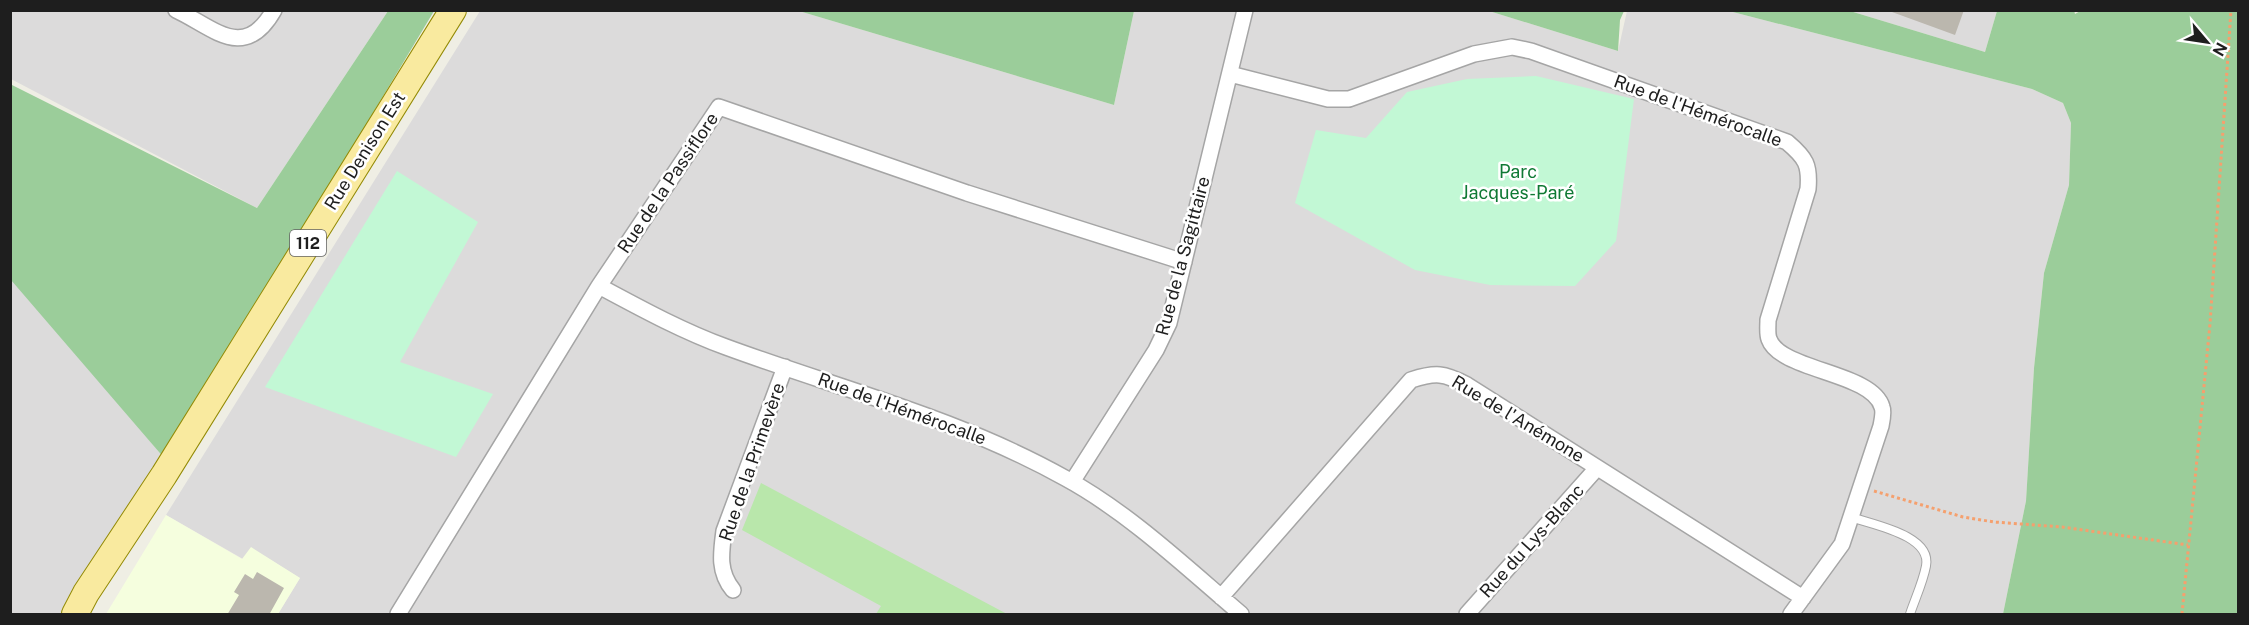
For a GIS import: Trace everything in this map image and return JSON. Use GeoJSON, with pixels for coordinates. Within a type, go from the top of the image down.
{"type":"FeatureCollection","features":[{"type":"Feature","properties":{"kind":"main road","name":"Rue Denison Est"},"geometry":{"type":"LineString","coordinates":[[75,615],[86,594],[164,476],[453,10]]}},
{"type":"Feature","properties":{"kind":"main road","name":"Rue Denison Est"},"geometry":{"type":"LineString","coordinates":[[90,615],[164,476]]}},
{"type":"Feature","properties":{"kind":"street"},"geometry":{"type":"LineString","coordinates":[[176,10],[218,35],[241,38],[265,25],[274,10]]}},
{"type":"Feature","properties":{"kind":"street","name":"Rue de la Sagittaire"},"geometry":{"type":"LineString","coordinates":[[1072,482],[1164,336],[1185,261],[1245,10]]}},
{"type":"Feature","properties":{"kind":"street","name":"Rue de l'Hémérocalle"},"geometry":{"type":"LineString","coordinates":[[1230,74],[1328,99],[1350,99],[1474,54],[1512,46],[1787,142],[1802,154],[1809,171],[1808,189],[1768,320],[1769,339],[1780,353],[1859,386],[1875,396],[1882,408],[1881,426],[1842,544],[1791,615]]}},
{"type":"Feature","properties":{"kind":"street","name":"Rue de la Passiflore"},"geometry":{"type":"LineString","coordinates":[[398,615],[599,286],[719,107],[967,193],[1185,261]]}},
{"type":"Feature","properties":{"kind":"street","name":"Rue de l'Hémérocalle"},"geometry":{"type":"LineString","coordinates":[[599,286],[675,326],[724,346],[923,413],[971,432],[1072,482],[1168,551],[1241,615]]}},
{"type":"Feature","properties":{"kind":"street","name":"Rue de la Primevère"},"geometry":{"type":"LineString","coordinates":[[734,590],[726,582],[722,571],[721,554],[724,531],[784,367]]}},
{"type":"Feature","properties":{"kind":"street","name":"Rue de l'Anémone"},"geometry":{"type":"LineString","coordinates":[[1221,597],[1411,380],[1430,374],[1448,375],[1467,385],[1803,598]]}},
{"type":"Feature","properties":{"kind":"street","name":"Rue du Lys-Blanc"},"geometry":{"type":"LineString","coordinates":[[1467,615],[1597,468]]}},
{"type":"Feature","properties":{"kind":"lane"},"geometry":{"type":"LineString","coordinates":[[1851,517],[1912,538],[1925,553],[1927,564],[1910,615]]}},
{"type":"Feature","properties":{"kind":"path"},"geometry":{"type":"LineString","coordinates":[[2181,615],[2210,324],[2231,10]]}},
{"type":"Feature","properties":{"kind":"path"},"geometry":{"type":"LineString","coordinates":[[1861,487],[1963,517],[1994,522],[2062,527],[2188,544]]}},
{"type":"Feature","properties":{"kind":"shaded area"},"geometry":{"type":"Polygon","coordinates":[[[10,11],[388,11],[257,208],[11,79],[10,11]]]}},
{"type":"Feature","properties":{"kind":"shaded area"},"geometry":{"type":"Polygon","coordinates":[[[480,11],[799,11],[1114,105],[1134,11],[1489,11],[1618,51],[1627,11],[1729,11],[2032,89],[2063,103],[2071,123],[2069,185],[2044,273],[2034,368],[2026,501],[2003,614],[278,614],[300,578],[251,548],[243,559],[166,515],[480,11]]]}},
{"type":"Feature","properties":{"kind":"shaded area"},"geometry":{"type":"Polygon","coordinates":[[[1850,11],[1997,11],[1985,52],[1850,11]]]}},
{"type":"Feature","properties":{"kind":"shaded area"},"geometry":{"type":"Polygon","coordinates":[[[10,268],[163,457],[73,614],[11,614],[10,268]]]}},
{"type":"Feature","properties":{"kind":"shaded area"},"geometry":{"type":"Polygon","coordinates":[[[166,515],[242,559],[251,547],[300,578],[278,614],[106,614],[166,515]]]}},
{"type":"Feature","properties":{"kind":"green space"},"geometry":{"type":"Polygon","coordinates":[[[2074,10],[2075,14],[2082,10],[2238,11],[2238,614],[2003,614],[2026,501],[2034,368],[2044,273],[2069,185],[2071,123],[2063,103],[2032,89],[1729,11],[1850,11],[1985,52],[1997,11],[2074,10]]]}},
{"type":"Feature","properties":{"kind":"green space"},"geometry":{"type":"Polygon","coordinates":[[[388,11],[434,11],[86,593],[165,459],[11,280],[10,84],[257,208],[388,11]]]}},
{"type":"Feature","properties":{"kind":"green space"},"geometry":{"type":"Polygon","coordinates":[[[799,11],[1134,11],[1114,105],[799,11]]]}},
{"type":"Feature","properties":{"kind":"green space"},"geometry":{"type":"Polygon","coordinates":[[[1489,11],[1624,11],[1620,20],[1618,51],[1489,11]]]}},
{"type":"Feature","properties":{"kind":"green space","name":"Parc Jacques-Paré"},"geometry":{"type":"Polygon","coordinates":[[[1536,76],[1634,99],[1616,241],[1575,286],[1490,285],[1415,270],[1295,203],[1316,130],[1366,138],[1407,92],[1467,79],[1536,76]]]}},
{"type":"Feature","properties":{"kind":"green space"},"geometry":{"type":"Polygon","coordinates":[[[397,171],[478,222],[400,362],[493,394],[456,457],[265,387],[397,171]]]}},
{"type":"Feature","properties":{"kind":"green space"},"geometry":{"type":"Polygon","coordinates":[[[761,483],[1007,614],[876,614],[881,606],[742,530],[761,483]]]}},
{"type":"Feature","properties":{"kind":"building"},"geometry":{"type":"Polygon","coordinates":[[[1892,10],[1964,10],[1955,35],[1892,12],[1892,10]]]}},
{"type":"Feature","properties":{"kind":"building"},"geometry":{"type":"Polygon","coordinates":[[[257,572],[284,588],[269,615],[227,615],[239,595],[234,592],[245,574],[253,579],[257,572]]]}}]}
